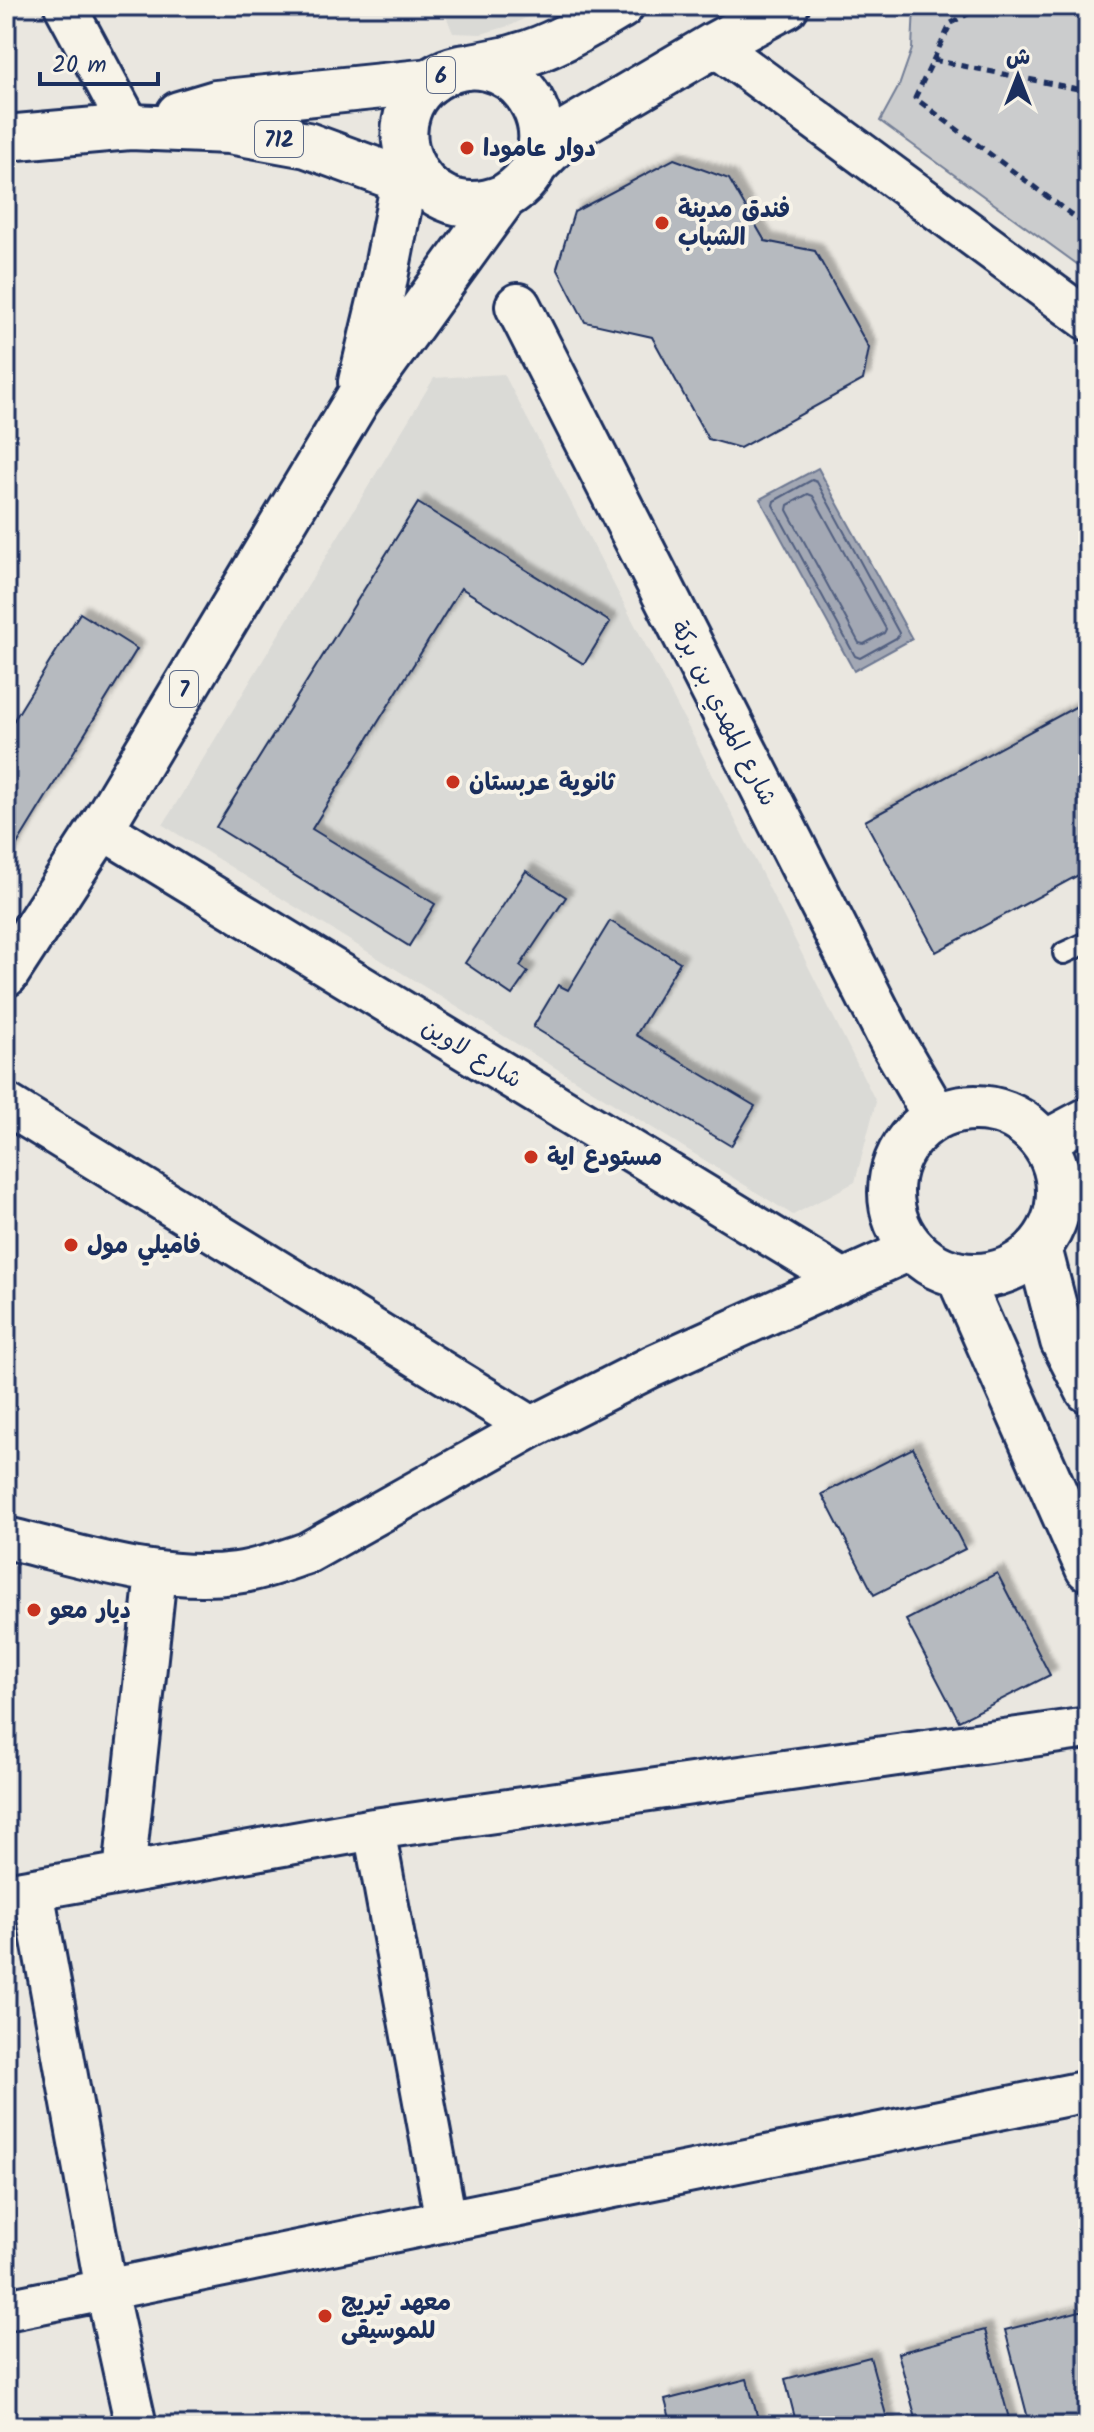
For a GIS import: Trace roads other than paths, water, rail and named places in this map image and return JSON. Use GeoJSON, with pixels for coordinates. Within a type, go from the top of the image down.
{"type":"FeatureCollection","features":[{"type":"Feature","properties":{"kind":"main road","name":"6"},"geometry":{"type":"LineString","coordinates":[[412,175],[404,138],[407,116],[416,97],[448,74],[536,50],[621,6]]}},
{"type":"Feature","properties":{"kind":"main road"},"geometry":{"type":"LineString","coordinates":[[412,175],[445,199],[460,203],[490,203],[504,197],[527,179],[536,164],[571,129],[786,6]]}},
{"type":"Feature","properties":{"kind":"main road","name":"6"},"geometry":{"type":"LineString","coordinates":[[448,74],[483,68],[518,84],[530,97],[542,129],[536,164]]}},
{"type":"Feature","properties":{"kind":"main road","name":"712"},"geometry":{"type":"LineString","coordinates":[[130,127],[216,103],[448,74]]}},
{"type":"Feature","properties":{"kind":"main road","name":"712"},"geometry":{"type":"LineString","coordinates":[[6,138],[130,127],[229,131],[307,145],[412,175]]}},
{"type":"Feature","properties":{"kind":"main road","name":"7"},"geometry":{"type":"LineString","coordinates":[[357,400],[412,175]]}},
{"type":"Feature","properties":{"kind":"main road","name":"7"},"geometry":{"type":"LineString","coordinates":[[6,974],[101,828],[357,400],[504,197]]}},
{"type":"Feature","properties":{"kind":"main road","name":"شارع المهدي بن بركة"},"geometry":{"type":"LineString","coordinates":[[518,306],[886,1029],[936,1117]]}},
{"type":"Feature","properties":{"kind":"main road"},"geometry":{"type":"LineString","coordinates":[[965,1108],[994,1110],[1021,1122],[1043,1142],[1056,1167],[1060,1195],[1054,1223],[1039,1248],[1016,1266],[989,1276],[959,1276],[933,1266],[912,1249],[897,1228],[890,1203],[891,1177],[899,1153],[915,1132],[936,1117],[965,1108]]}},
{"type":"Feature","properties":{"kind":"main road"},"geometry":{"type":"LineString","coordinates":[[1039,1248],[1063,1341],[1088,1390]]}},
{"type":"Feature","properties":{"kind":"main road"},"geometry":{"type":"LineString","coordinates":[[959,1276],[1088,1568]]}},
{"type":"Feature","properties":{"kind":"street"},"geometry":{"type":"LineString","coordinates":[[65,6],[130,127]]}},
{"type":"Feature","properties":{"kind":"street"},"geometry":{"type":"LineString","coordinates":[[714,45],[1088,320]]}},
{"type":"Feature","properties":{"kind":"street","name":"شارع لاوين"},"geometry":{"type":"LineString","coordinates":[[101,828],[842,1279]]}},
{"type":"Feature","properties":{"kind":"street"},"geometry":{"type":"LineString","coordinates":[[6,1104],[532,1427]]}},
{"type":"Feature","properties":{"kind":"street"},"geometry":{"type":"LineString","coordinates":[[1043,1142],[1088,1118]]}},
{"type":"Feature","properties":{"kind":"street"},"geometry":{"type":"LineString","coordinates":[[6,1538],[156,1573],[237,1573],[273,1565],[307,1553],[532,1427],[651,1367],[912,1249]]}},
{"type":"Feature","properties":{"kind":"street"},"geometry":{"type":"LineString","coordinates":[[124,1873],[156,1573]]}},
{"type":"Feature","properties":{"kind":"street"},"geometry":{"type":"LineString","coordinates":[[136,2426],[19,1892],[374,1829],[1088,1728]]}},
{"type":"Feature","properties":{"kind":"street"},"geometry":{"type":"LineString","coordinates":[[374,1829],[446,2221]]}},
{"type":"Feature","properties":{"kind":"street"},"geometry":{"type":"LineString","coordinates":[[6,2310],[1088,2091]]}},
{"type":"Feature","properties":{"kind":"lane"},"geometry":{"type":"LineString","coordinates":[[1064,953],[1088,942]]}},
{"type":"Feature","properties":{"kind":"water"},"geometry":{"type":"Polygon","coordinates":[[[818,468],[912,639],[854,671],[760,499],[818,468]]]}},
{"type":"Feature","properties":{"kind":"place","name":"دوار عامودا"},"geometry":{"type":"Point","coordinates":[467,148]}},
{"type":"Feature","properties":{"kind":"place","name":"فندق مدينة الشباب"},"geometry":{"type":"Point","coordinates":[662,223]}},
{"type":"Feature","properties":{"kind":"place","name":"ثانوية عربستان"},"geometry":{"type":"Point","coordinates":[453,782]}},
{"type":"Feature","properties":{"kind":"place","name":"مستودع اية"},"geometry":{"type":"Point","coordinates":[531,1157]}},
{"type":"Feature","properties":{"kind":"place","name":"فاميلي مول"},"geometry":{"type":"Point","coordinates":[71,1245]}},
{"type":"Feature","properties":{"kind":"place","name":"ديار معو"},"geometry":{"type":"Point","coordinates":[34,1610]}},
{"type":"Feature","properties":{"kind":"place","name":"معهد تيريج للموسيقى"},"geometry":{"type":"Point","coordinates":[325,2316]}}]}
